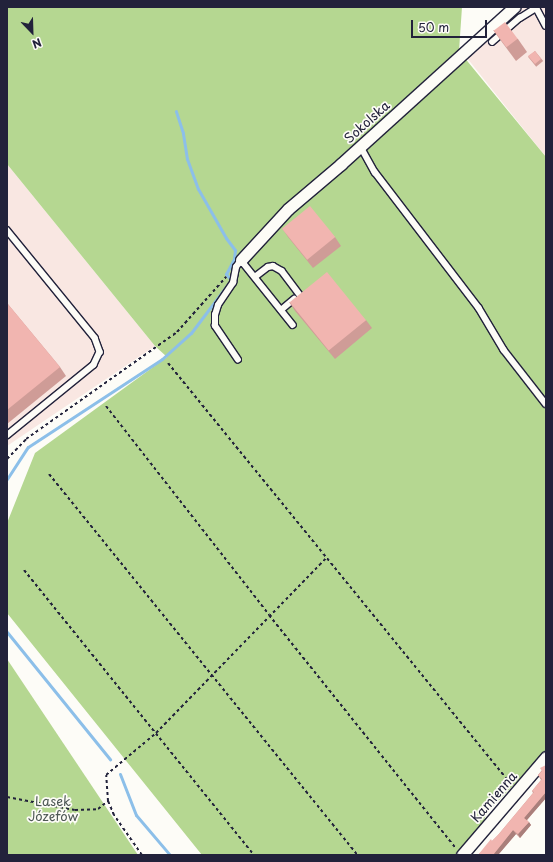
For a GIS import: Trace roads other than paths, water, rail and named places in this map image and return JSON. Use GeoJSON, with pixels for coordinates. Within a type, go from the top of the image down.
{"type":"FeatureCollection","features":[{"type":"Feature","properties":{"kind":"street","name":"Sokolska"},"geometry":{"type":"LineString","coordinates":[[241,260],[274,222],[360,147],[514,7]]}},
{"type":"Feature","properties":{"kind":"street","name":"Kamienna"},"geometry":{"type":"LineString","coordinates":[[462,854],[546,757]]}},
{"type":"Feature","properties":{"kind":"lane"},"geometry":{"type":"LineString","coordinates":[[492,42],[520,18],[536,8],[546,26]]}},
{"type":"Feature","properties":{"kind":"lane"},"geometry":{"type":"LineString","coordinates":[[360,147],[378,177],[479,308],[504,350],[546,404]]}},
{"type":"Feature","properties":{"kind":"lane"},"geometry":{"type":"LineString","coordinates":[[7,230],[95,338],[100,352],[94,365],[7,436]]}},
{"type":"Feature","properties":{"kind":"lane"},"geometry":{"type":"LineString","coordinates":[[238,360],[215,326],[218,305],[233,283],[234,274],[241,260],[293,325]]}},
{"type":"Feature","properties":{"kind":"lane"},"geometry":{"type":"LineString","coordinates":[[255,277],[268,267],[273,266],[282,271],[300,294]]}},
{"type":"Feature","properties":{"kind":"lane"},"geometry":{"type":"LineString","coordinates":[[281,310],[306,290]]}},
{"type":"Feature","properties":{"kind":"waterway"},"geometry":{"type":"LineString","coordinates":[[7,479],[28,447],[162,359],[191,333],[231,280],[226,274],[234,259],[235,250],[226,238],[198,189],[187,159],[183,133],[176,111]]}},
{"type":"Feature","properties":{"kind":"waterway"},"geometry":{"type":"LineString","coordinates":[[7,632],[110,759]]}},
{"type":"Feature","properties":{"kind":"waterway"},"geometry":{"type":"LineString","coordinates":[[120,774],[136,815],[170,855]]}},
{"type":"Feature","properties":{"kind":"park label","name":"Lasek Józefów"},"geometry":{"type":"Point","coordinates":[53,810]}}]}
